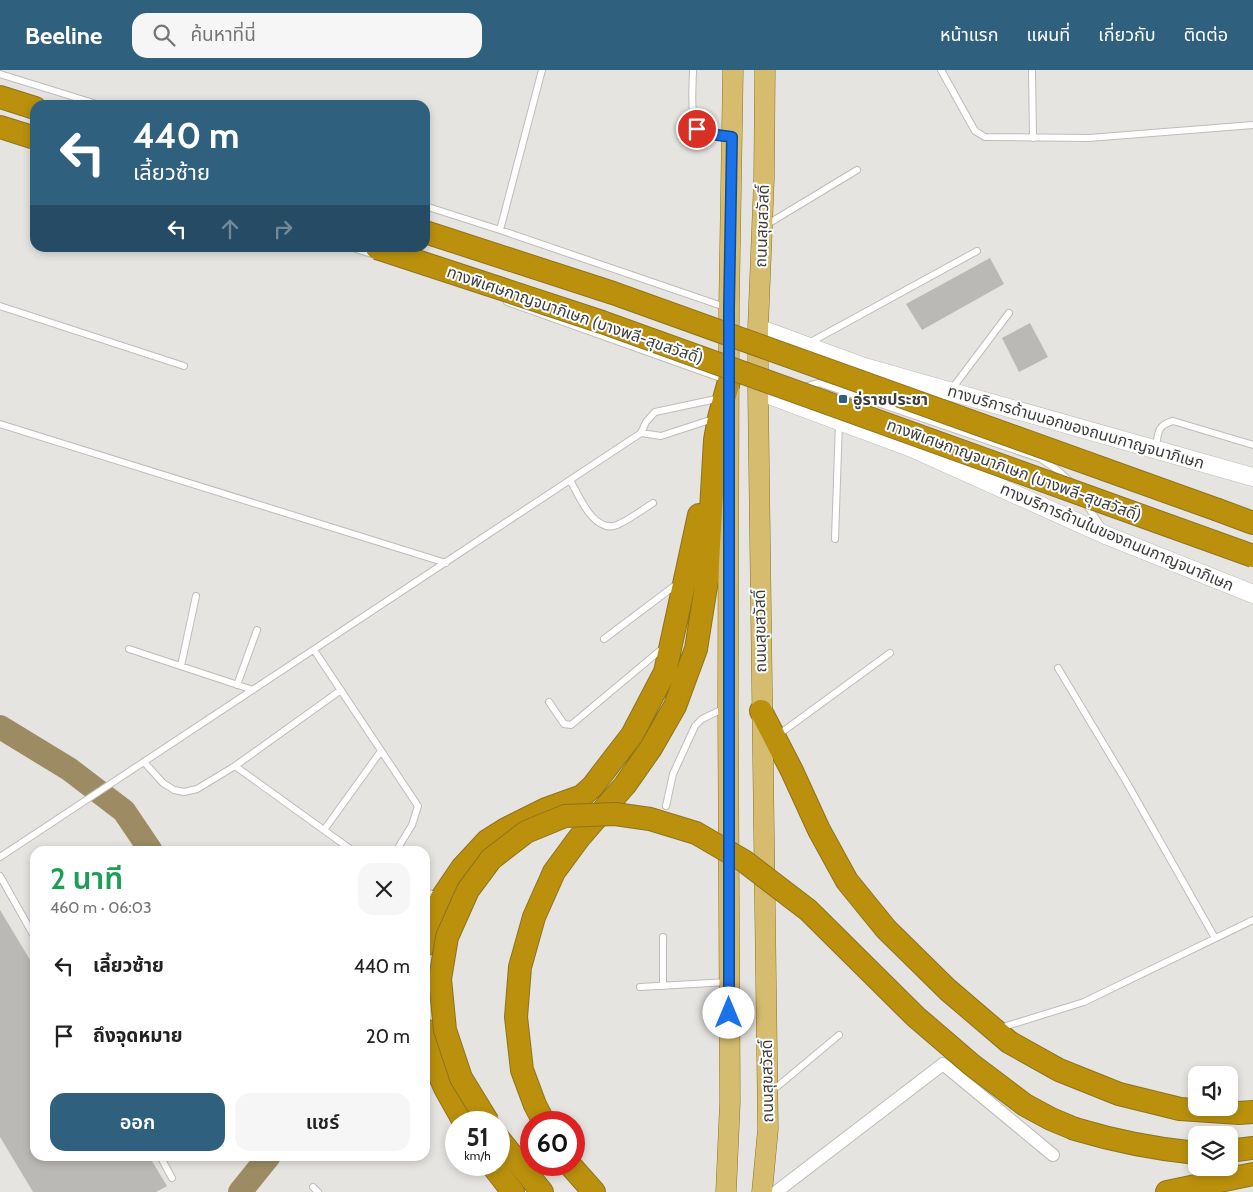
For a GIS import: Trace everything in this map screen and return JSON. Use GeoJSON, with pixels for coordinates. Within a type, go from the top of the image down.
{"type":"FeatureCollection","features":[{"type":"Feature","properties":{"kind":"highway"},"geometry":{"type":"LineString","coordinates":[[0,97],[30,106]]}},
{"type":"Feature","properties":{"kind":"highway"},"geometry":{"type":"LineString","coordinates":[[0,127],[30,136]]}},
{"type":"Feature","properties":{"kind":"highway","name":"ทางพิเศษกาญจนาภิเษก (บางพลี-สุขสวัสดิ์)"},"geometry":{"type":"LineString","coordinates":[[430,234],[613,293],[1253,523]]}},
{"type":"Feature","properties":{"kind":"highway","name":"ทางพิเศษกาญจนาภิเษก (บางพลี-สุขสวัสดิ์)"},"geometry":{"type":"LineString","coordinates":[[379,252],[602,322],[1253,556]]}},
{"type":"Feature","properties":{"kind":"highway"},"geometry":{"type":"LineString","coordinates":[[430,926],[434,894],[488,841],[506,829],[546,809],[582,796],[592,787],[632,735],[644,714],[665,672],[724,399]]}},
{"type":"Feature","properties":{"kind":"highway"},"geometry":{"type":"LineString","coordinates":[[538,1111],[522,1070],[516,1017],[520,967],[534,917],[554,872],[625,785],[651,748],[675,706],[696,649],[707,580],[715,440]]}},
{"type":"Feature","properties":{"kind":"highway"},"geometry":{"type":"LineString","coordinates":[[761,711],[819,830],[847,881],[886,929],[948,990],[1009,1042],[1059,1070],[1119,1094],[1180,1110],[1253,1112]]}},
{"type":"Feature","properties":{"kind":"highway"},"geometry":{"type":"LineString","coordinates":[[481,1111],[461,1078],[445,1030],[440,978],[447,937],[468,890],[491,859],[526,832],[565,816],[615,814],[650,819],[696,833],[744,861],[808,910],[916,1017],[972,1065],[1025,1104],[1051,1119],[1108,1139],[1155,1149],[1188,1152]]}},
{"type":"Feature","properties":{"kind":"highway"},"geometry":{"type":"LineString","coordinates":[[430,1054],[458,1111]]}},
{"type":"Feature","properties":{"kind":"highway"},"geometry":{"type":"LineString","coordinates":[[1238,1150],[1253,1148]]}},
{"type":"Feature","properties":{"kind":"highway"},"geometry":{"type":"LineString","coordinates":[[510,1153],[542,1192]]}},
{"type":"Feature","properties":{"kind":"highway"},"geometry":{"type":"LineString","coordinates":[[1176,1190],[1253,1174]]}},
{"type":"Feature","properties":{"kind":"highway"},"geometry":{"type":"LineString","coordinates":[[501,1176],[513,1192]]}},
{"type":"Feature","properties":{"kind":"highway"},"geometry":{"type":"LineString","coordinates":[[580,1176],[594,1192]]}},
{"type":"Feature","properties":{"kind":"main road","name":"ถนนสุขสวัสดิ์"},"geometry":{"type":"LineString","coordinates":[[726,1192],[730,1102],[724,399],[729,308],[732,70]]}},
{"type":"Feature","properties":{"kind":"main road","name":"ถนนสุขสวัสดิ์"},"geometry":{"type":"LineString","coordinates":[[762,1192],[768,1129],[761,711],[758,328],[765,70]]}},
{"type":"Feature","properties":{"kind":"main road","name":"ทางบริการด้านนอกของถนนกาญจนาภิเษก"},"geometry":{"type":"LineString","coordinates":[[758,328],[864,367],[1253,477]]}},
{"type":"Feature","properties":{"kind":"main road"},"geometry":{"type":"LineString","coordinates":[[724,399],[758,391]]}},
{"type":"Feature","properties":{"kind":"main road","name":"ทางบริการด้านในของถนนกาญจนาภิเษก"},"geometry":{"type":"LineString","coordinates":[[758,391],[912,448],[1108,536],[1253,594]]}},
{"type":"Feature","properties":{"kind":"street"},"geometry":{"type":"LineString","coordinates":[[776,1192],[943,1064],[1053,1155]]}},
{"type":"Feature","properties":{"kind":"lane"},"geometry":{"type":"LineString","coordinates":[[500,230],[542,70]]}},
{"type":"Feature","properties":{"kind":"lane"},"geometry":{"type":"LineString","coordinates":[[693,70],[693,120],[697,129],[703,133],[732,137]]}},
{"type":"Feature","properties":{"kind":"lane"},"geometry":{"type":"LineString","coordinates":[[941,70],[975,131],[985,137],[1089,138],[1253,125]]}},
{"type":"Feature","properties":{"kind":"lane"},"geometry":{"type":"LineString","coordinates":[[1032,70],[1033,138]]}},
{"type":"Feature","properties":{"kind":"lane"},"geometry":{"type":"LineString","coordinates":[[0,74],[84,100]]}},
{"type":"Feature","properties":{"kind":"lane"},"geometry":{"type":"LineString","coordinates":[[0,135],[30,144]]}},
{"type":"Feature","properties":{"kind":"lane"},"geometry":{"type":"LineString","coordinates":[[762,227],[858,170]]}},
{"type":"Feature","properties":{"kind":"lane"},"geometry":{"type":"LineString","coordinates":[[430,208],[729,308]]}},
{"type":"Feature","properties":{"kind":"lane"},"geometry":{"type":"LineString","coordinates":[[805,346],[977,252]]}},
{"type":"Feature","properties":{"kind":"lane"},"geometry":{"type":"LineString","coordinates":[[503,301],[724,399]]}},
{"type":"Feature","properties":{"kind":"lane"},"geometry":{"type":"LineString","coordinates":[[0,306],[184,366]]}},
{"type":"Feature","properties":{"kind":"lane"},"geometry":{"type":"LineString","coordinates":[[950,391],[1009,313]]}},
{"type":"Feature","properties":{"kind":"lane"},"geometry":{"type":"LineString","coordinates":[[791,403],[804,388],[819,384],[1041,460],[1069,480],[1108,536]]}},
{"type":"Feature","properties":{"kind":"lane"},"geometry":{"type":"LineString","coordinates":[[641,434],[661,436],[724,399]]}},
{"type":"Feature","properties":{"kind":"lane"},"geometry":{"type":"LineString","coordinates":[[0,857],[641,434],[646,422],[655,412],[724,399]]}},
{"type":"Feature","properties":{"kind":"lane"},"geometry":{"type":"LineString","coordinates":[[835,539],[839,421]]}},
{"type":"Feature","properties":{"kind":"lane"},"geometry":{"type":"LineString","coordinates":[[1156,449],[1158,431],[1165,423],[1173,421],[1253,445]]}},
{"type":"Feature","properties":{"kind":"lane"},"geometry":{"type":"LineString","coordinates":[[0,424],[446,563]]}},
{"type":"Feature","properties":{"kind":"lane"},"geometry":{"type":"LineString","coordinates":[[570,480],[590,514],[601,525],[608,527],[617,525],[653,503]]}},
{"type":"Feature","properties":{"kind":"lane"},"geometry":{"type":"LineString","coordinates":[[604,639],[686,578]]}},
{"type":"Feature","properties":{"kind":"lane"},"geometry":{"type":"LineString","coordinates":[[181,666],[196,596]]}},
{"type":"Feature","properties":{"kind":"lane"},"geometry":{"type":"LineString","coordinates":[[237,685],[257,630]]}},
{"type":"Feature","properties":{"kind":"lane"},"geometry":{"type":"LineString","coordinates":[[549,702],[564,724],[571,725],[672,641]]}},
{"type":"Feature","properties":{"kind":"lane"},"geometry":{"type":"LineString","coordinates":[[129,649],[253,690]]}},
{"type":"Feature","properties":{"kind":"lane"},"geometry":{"type":"LineString","coordinates":[[314,650],[418,806],[412,824],[399,846]]}},
{"type":"Feature","properties":{"kind":"lane"},"geometry":{"type":"LineString","coordinates":[[774,738],[890,653]]}},
{"type":"Feature","properties":{"kind":"lane"},"geometry":{"type":"LineString","coordinates":[[1058,668],[1216,938]]}},
{"type":"Feature","properties":{"kind":"lane"},"geometry":{"type":"LineString","coordinates":[[144,762],[163,783],[174,790],[184,792],[197,789],[235,766],[341,690]]}},
{"type":"Feature","properties":{"kind":"lane"},"geometry":{"type":"LineString","coordinates":[[666,806],[673,774],[696,726],[702,719],[728,706]]}},
{"type":"Feature","properties":{"kind":"lane"},"geometry":{"type":"LineString","coordinates":[[324,830],[381,751]]}},
{"type":"Feature","properties":{"kind":"lane"},"geometry":{"type":"LineString","coordinates":[[235,766],[346,846]]}},
{"type":"Feature","properties":{"kind":"lane"},"geometry":{"type":"LineString","coordinates":[[0,876],[30,929]]}},
{"type":"Feature","properties":{"kind":"lane"},"geometry":{"type":"LineString","coordinates":[[995,1030],[1084,1002],[1253,920]]}},
{"type":"Feature","properties":{"kind":"lane"},"geometry":{"type":"LineString","coordinates":[[663,937],[663,986]]}},
{"type":"Feature","properties":{"kind":"lane"},"geometry":{"type":"LineString","coordinates":[[640,987],[729,982]]}},
{"type":"Feature","properties":{"kind":"lane"},"geometry":{"type":"LineString","coordinates":[[767,1095],[839,1035]]}},
{"type":"Feature","properties":{"kind":"lane"},"geometry":{"type":"LineString","coordinates":[[163,1161],[172,1178]]}},
{"type":"Feature","properties":{"kind":"building"},"geometry":{"type":"Polygon","coordinates":[[[990,258],[1004,284],[922,330],[906,304],[990,258]]]}},
{"type":"Feature","properties":{"kind":"building"},"geometry":{"type":"Polygon","coordinates":[[[1030,323],[1048,357],[1019,372],[1002,338],[1030,323]]]}},
{"type":"Feature","properties":{"kind":"building"},"geometry":{"type":"Polygon","coordinates":[[[0,910],[30,960],[30,1161],[152,1161],[167,1186],[156,1192],[33,1192],[0,1137],[0,910]]]}},
{"type":"Feature","properties":{"kind":"waterway"},"geometry":{"type":"LineString","coordinates":[[0,727],[69,769],[124,811],[148,846]]}},
{"type":"Feature","properties":{"kind":"waterway"},"geometry":{"type":"LineString","coordinates":[[240,1192],[265,1161]]}},
{"type":"Feature","properties":{"kind":"place","name":"อู่ราชประชา"},"geometry":{"type":"Point","coordinates":[843,399]}},
{"type":"Feature","properties":{"kind":"route"},"geometry":{"type":"LineString","coordinates":[[697,129],[703,133],[732,137],[729,308],[729,1013]]}}]}
